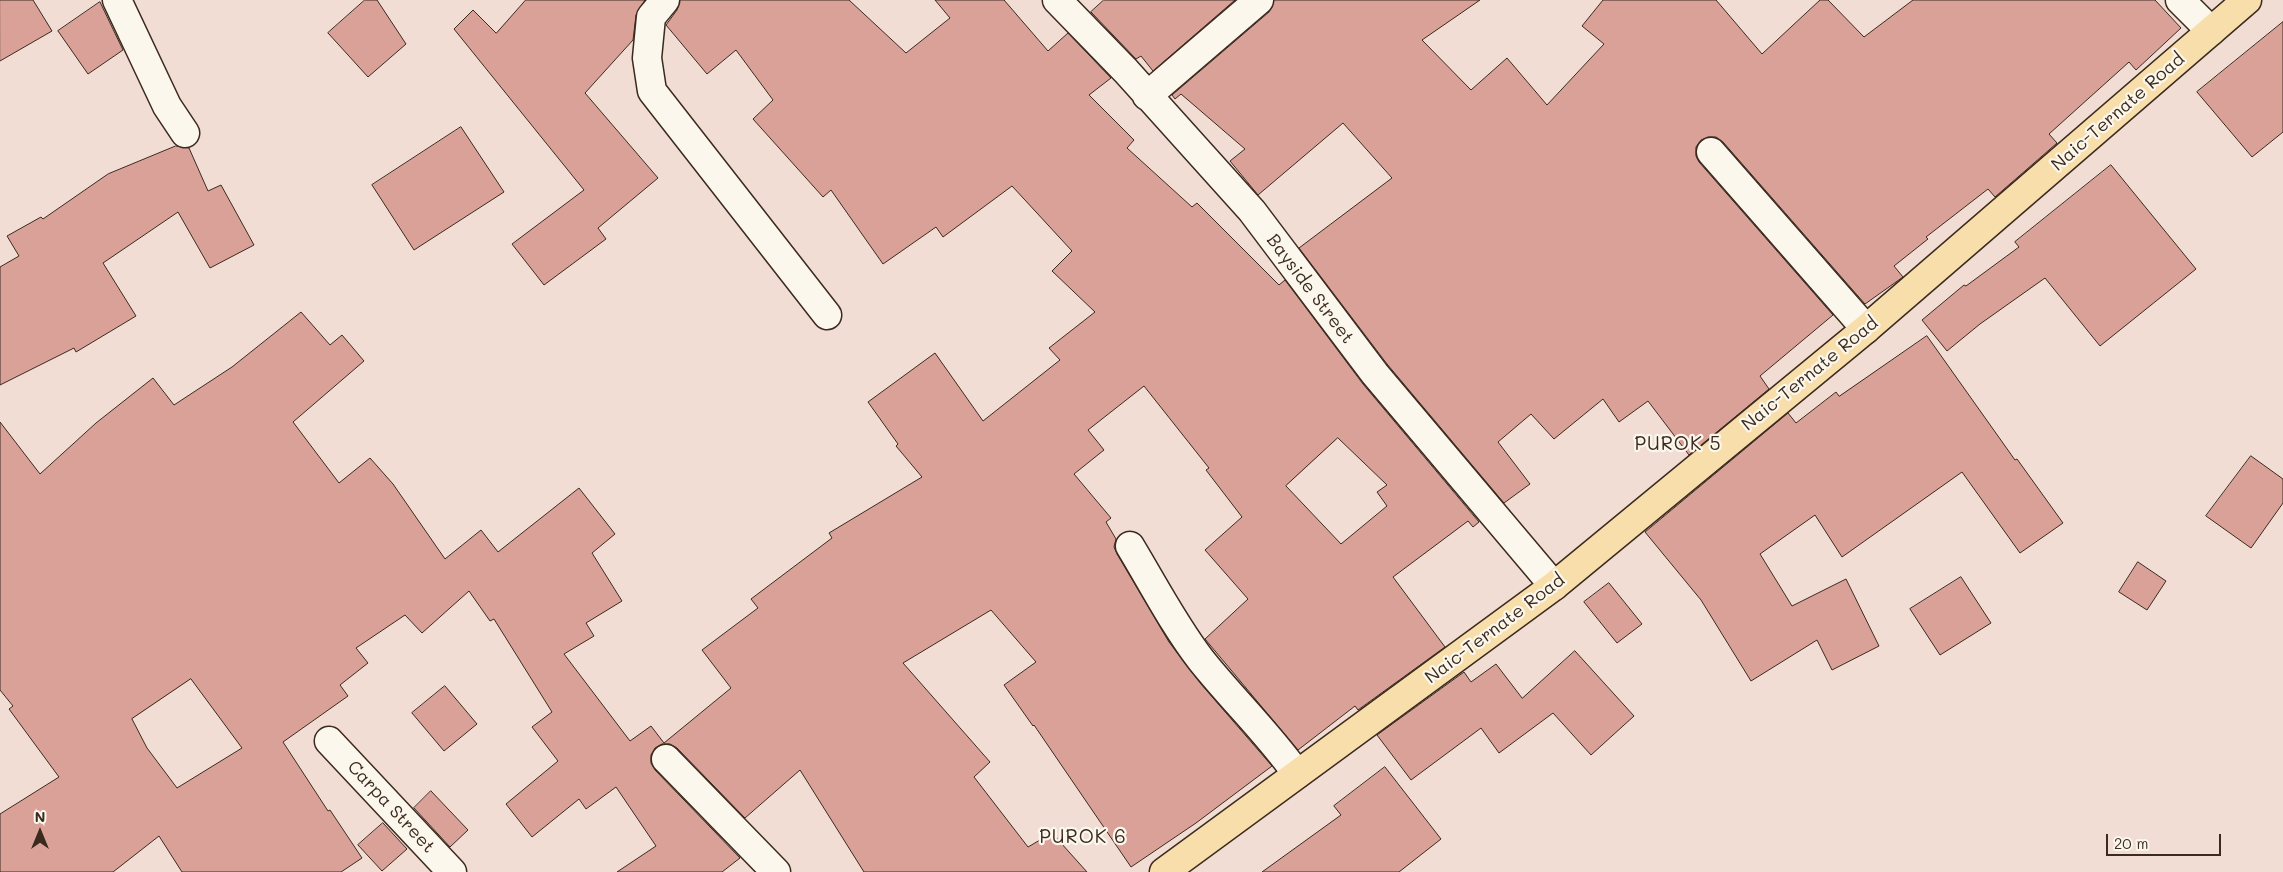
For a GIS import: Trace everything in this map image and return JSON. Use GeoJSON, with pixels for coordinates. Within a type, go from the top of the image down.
{"type":"FeatureCollection","features":[{"type":"Feature","properties":{"kind":"main road","name":"Naic-Ternate Road"},"geometry":{"type":"LineString","coordinates":[[1164,872],[1554,586],[1866,329],[2247,0]]}},
{"type":"Feature","properties":{"kind":"street"},"geometry":{"type":"LineString","coordinates":[[117,0],[167,106],[185,132]]}},
{"type":"Feature","properties":{"kind":"street"},"geometry":{"type":"LineString","coordinates":[[664,0],[651,17],[647,58],[652,91],[827,315]]}},
{"type":"Feature","properties":{"kind":"street","name":"Bayside Street"},"geometry":{"type":"LineString","coordinates":[[1057,0],[1148,96],[1252,211],[1375,374],[1554,586]]}},
{"type":"Feature","properties":{"kind":"street"},"geometry":{"type":"LineString","coordinates":[[1148,96],[1258,0]]}},
{"type":"Feature","properties":{"kind":"street"},"geometry":{"type":"LineString","coordinates":[[2180,0],[2212,31]]}},
{"type":"Feature","properties":{"kind":"street"},"geometry":{"type":"LineString","coordinates":[[1710,152],[1866,329]]}},
{"type":"Feature","properties":{"kind":"street"},"geometry":{"type":"LineString","coordinates":[[1130,546],[1172,617],[1201,660],[1280,750],[1297,774]]}},
{"type":"Feature","properties":{"kind":"street","name":"Carpa Street"},"geometry":{"type":"LineString","coordinates":[[329,741],[452,872]]}},
{"type":"Feature","properties":{"kind":"street"},"geometry":{"type":"LineString","coordinates":[[666,759],[776,872]]}},
{"type":"Feature","properties":{"kind":"building"},"geometry":{"type":"Polygon","coordinates":[[[0,0],[33,0],[52,31],[0,61],[0,0]]]}},
{"type":"Feature","properties":{"kind":"building"},"geometry":{"type":"Polygon","coordinates":[[[365,0],[377,0],[406,44],[368,77],[328,33],[365,0]]]}},
{"type":"Feature","properties":{"kind":"building"},"geometry":{"type":"Polygon","coordinates":[[[526,0],[645,0],[636,15],[633,40],[585,93],[658,178],[598,228],[606,239],[544,285],[512,244],[584,190],[454,29],[473,10],[496,33],[526,0]]]}},
{"type":"Feature","properties":{"kind":"building"},"geometry":{"type":"Polygon","coordinates":[[[680,0],[849,0],[906,53],[950,18],[935,0],[1004,0],[1048,51],[1068,33],[1111,78],[1089,95],[1134,140],[1127,148],[1192,207],[1197,203],[1279,285],[1285,280],[1363,384],[1479,522],[1473,527],[1468,521],[1393,577],[1445,647],[1358,710],[1355,706],[1298,750],[1205,639],[1248,599],[1205,550],[1242,517],[1206,470],[1209,468],[1144,386],[1088,430],[1104,450],[1074,474],[1111,518],[1106,522],[1116,539],[1114,547],[1117,554],[1169,642],[1201,684],[1272,766],[1196,823],[1131,867],[1034,725],[1004,685],[1036,662],[991,610],[903,663],[990,762],[974,777],[1028,847],[1052,833],[1087,872],[864,872],[800,770],[745,818],[677,748],[670,744],[662,744],[655,748],[651,755],[651,763],[655,770],[740,858],[722,872],[617,872],[656,846],[616,787],[586,809],[579,799],[532,837],[506,804],[558,761],[532,727],[552,712],[494,619],[490,621],[469,591],[422,633],[405,615],[356,648],[368,663],[340,685],[348,696],[283,742],[328,811],[330,810],[362,858],[341,872],[182,872],[159,836],[113,872],[0,872],[0,814],[59,777],[9,709],[13,706],[0,690],[0,422],[40,474],[96,423],[153,378],[174,405],[232,367],[301,312],[330,345],[342,335],[364,361],[293,422],[339,483],[370,458],[393,484],[445,559],[481,530],[498,552],[579,488],[615,534],[592,553],[622,601],[586,623],[594,636],[564,654],[630,741],[651,726],[664,743],[731,688],[702,650],[758,608],[751,599],[832,538],[829,533],[922,477],[896,446],[898,444],[868,402],[935,353],[983,421],[1060,360],[1049,348],[1095,312],[1052,271],[1072,251],[1012,186],[943,237],[936,227],[883,264],[831,190],[823,197],[753,119],[773,100],[736,50],[707,74],[666,25],[677,10],[680,0]],[[1338,438],[1286,486],[1341,544],[1387,506],[1377,492],[1387,485],[1338,438]],[[191,679],[132,719],[147,748],[177,788],[242,748],[191,679]]]}},
{"type":"Feature","properties":{"kind":"building"},"geometry":{"type":"Polygon","coordinates":[[[1104,0],[1235,0],[1153,71],[1141,56],[1136,59],[1091,12],[1104,0]]]}},
{"type":"Feature","properties":{"kind":"building"},"geometry":{"type":"Polygon","coordinates":[[[1274,0],[1480,0],[1422,40],[1471,90],[1507,58],[1547,105],[1604,44],[1582,26],[1603,0],[1716,0],[1762,54],[1820,0],[1828,0],[1864,37],[1913,0],[2155,0],[2181,28],[2136,70],[2129,62],[2049,134],[2057,143],[1995,197],[1988,189],[1926,237],[1928,239],[1894,266],[1903,277],[1865,304],[1723,142],[1716,137],[1708,137],[1701,140],[1696,147],[1696,156],[1699,162],[1833,315],[1760,376],[1769,389],[1689,455],[1648,401],[1619,422],[1603,399],[1554,439],[1531,414],[1498,442],[1530,484],[1504,503],[1387,364],[1299,248],[1392,178],[1343,123],[1258,195],[1230,161],[1245,149],[1181,94],[1175,99],[1172,95],[1269,12],[1274,0]]]}},
{"type":"Feature","properties":{"kind":"building"},"geometry":{"type":"Polygon","coordinates":[[[100,2],[123,50],[88,74],[58,31],[100,2]]]}},
{"type":"Feature","properties":{"kind":"building"},"geometry":{"type":"Polygon","coordinates":[[[2283,22],[2283,132],[2252,157],[2197,92],[2283,22]]]}},
{"type":"Feature","properties":{"kind":"building"},"geometry":{"type":"Polygon","coordinates":[[[461,127],[504,192],[414,250],[372,185],[461,127]]]}},
{"type":"Feature","properties":{"kind":"building"},"geometry":{"type":"Polygon","coordinates":[[[176,146],[189,148],[208,191],[221,185],[254,245],[210,268],[178,212],[103,263],[136,316],[76,352],[74,348],[0,385],[0,267],[19,256],[7,236],[41,217],[43,219],[108,174],[176,146]]]}},
{"type":"Feature","properties":{"kind":"building"},"geometry":{"type":"Polygon","coordinates":[[[2111,165],[2196,269],[2100,346],[2045,278],[1980,324],[1947,351],[1922,320],[1964,285],[1966,286],[2019,247],[2015,242],[2111,165]]]}},
{"type":"Feature","properties":{"kind":"building"},"geometry":{"type":"Polygon","coordinates":[[[1927,336],[2015,460],[2017,459],[2063,523],[2020,553],[1962,472],[1842,557],[1815,515],[1760,554],[1792,606],[1846,579],[1879,646],[1832,670],[1817,640],[1751,681],[1701,600],[1645,532],[1788,413],[1796,423],[1836,392],[1839,396],[1927,336]]]}},
{"type":"Feature","properties":{"kind":"building"},"geometry":{"type":"Polygon","coordinates":[[[2251,456],[2283,479],[2283,503],[2251,548],[2206,516],[2251,456]]]}},
{"type":"Feature","properties":{"kind":"building"},"geometry":{"type":"Polygon","coordinates":[[[2138,562],[2166,581],[2147,610],[2119,592],[2138,562]]]}},
{"type":"Feature","properties":{"kind":"building"},"geometry":{"type":"Polygon","coordinates":[[[1961,577],[1991,623],[1940,655],[1910,609],[1961,577]]]}},
{"type":"Feature","properties":{"kind":"building"},"geometry":{"type":"Polygon","coordinates":[[[1609,583],[1642,624],[1617,643],[1584,602],[1609,583]]]}},
{"type":"Feature","properties":{"kind":"building"},"geometry":{"type":"Polygon","coordinates":[[[1575,651],[1634,716],[1591,755],[1553,713],[1499,753],[1481,728],[1411,780],[1377,735],[1464,672],[1471,682],[1496,664],[1522,698],[1575,651]]]}},
{"type":"Feature","properties":{"kind":"building"},"geometry":{"type":"Polygon","coordinates":[[[445,686],[477,724],[444,751],[412,713],[445,686]]]}},
{"type":"Feature","properties":{"kind":"building"},"geometry":{"type":"Polygon","coordinates":[[[1385,767],[1441,839],[1399,872],[1262,872],[1341,815],[1334,806],[1385,767]]]}},
{"type":"Feature","properties":{"kind":"building"},"geometry":{"type":"Polygon","coordinates":[[[431,791],[468,830],[450,847],[414,808],[431,791]]]}},
{"type":"Feature","properties":{"kind":"building"},"geometry":{"type":"Polygon","coordinates":[[[383,823],[407,849],[382,871],[358,845],[383,823]]]}},
{"type":"Feature","properties":{"kind":"district","name":"PUROK 5"},"geometry":{"type":"Point","coordinates":[1678,444]}},
{"type":"Feature","properties":{"kind":"district","name":"PUROK 6"},"geometry":{"type":"Point","coordinates":[1083,837]}}]}
